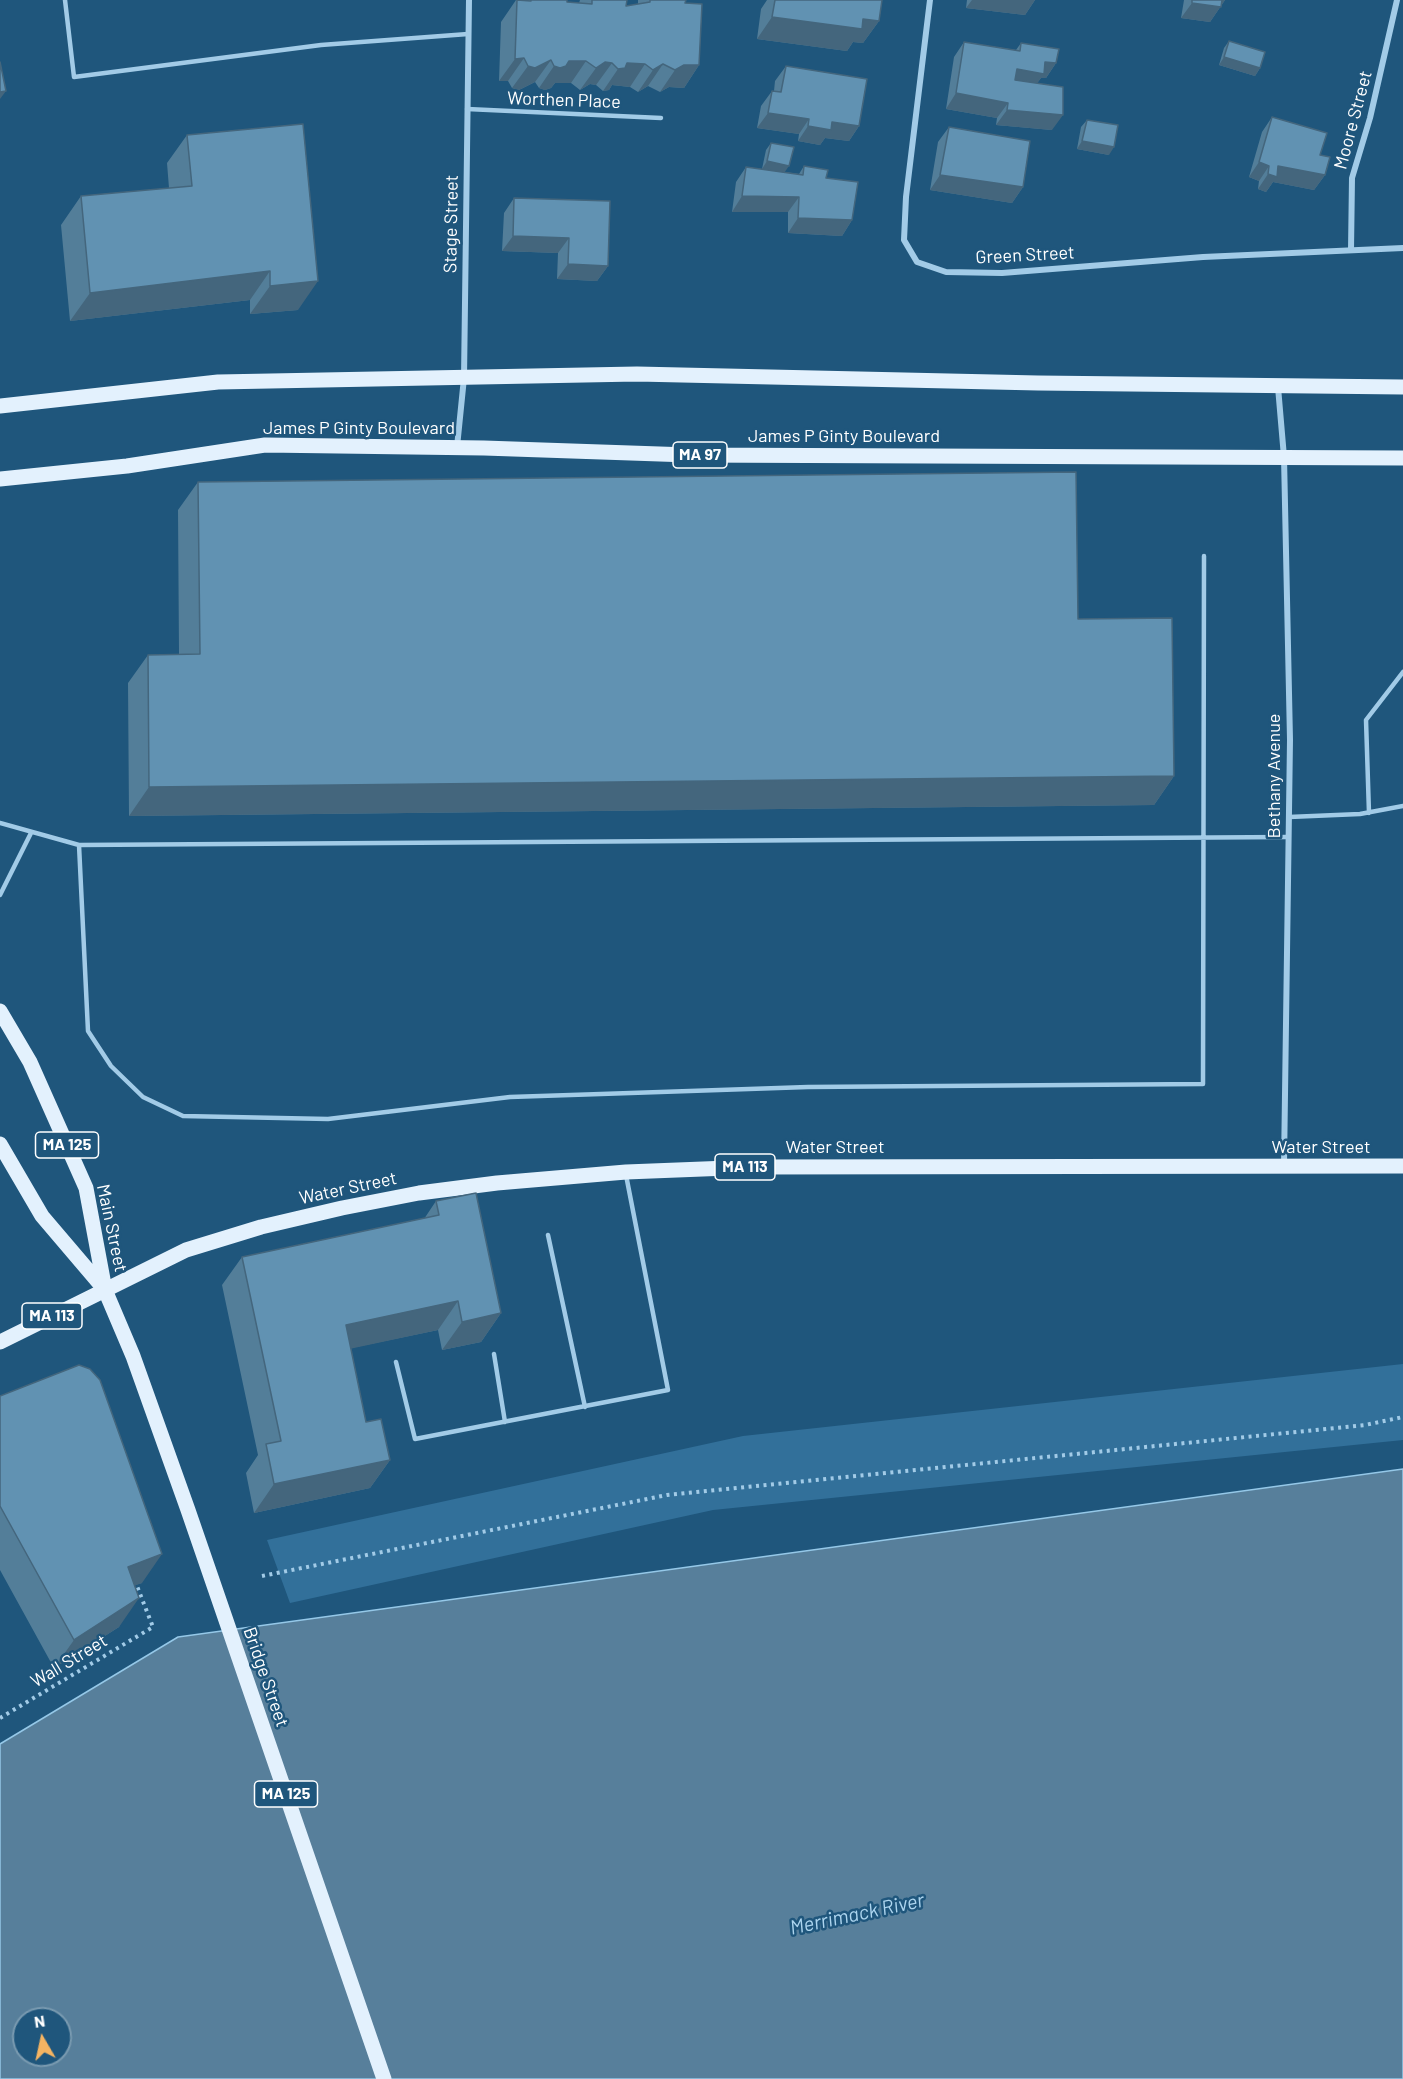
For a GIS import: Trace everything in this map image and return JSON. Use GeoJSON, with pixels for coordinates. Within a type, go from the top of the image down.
{"type":"FeatureCollection","features":[{"type":"Feature","properties":{"kind":"main road"},"geometry":{"type":"LineString","coordinates":[[0,406],[218,382],[637,374],[1403,387]]}},
{"type":"Feature","properties":{"kind":"main road","name":"James P Ginty Boulevard"},"geometry":{"type":"LineString","coordinates":[[0,480],[127,466],[265,445],[689,455],[1403,458]]}},
{"type":"Feature","properties":{"kind":"main road","name":"Main Street"},"geometry":{"type":"LineString","coordinates":[[0,1011],[30,1062],[86,1188],[105,1290]]}},
{"type":"Feature","properties":{"kind":"main road","name":"Main Street"},"geometry":{"type":"LineString","coordinates":[[0,1143],[42,1216],[105,1290]]}},
{"type":"Feature","properties":{"kind":"main road","name":"Water Street"},"geometry":{"type":"LineString","coordinates":[[105,1290],[186,1250],[261,1227],[419,1193],[497,1183],[626,1172],[754,1167],[1403,1166]]}},
{"type":"Feature","properties":{"kind":"main road","name":"MA 113"},"geometry":{"type":"LineString","coordinates":[[0,1342],[105,1290]]}},
{"type":"Feature","properties":{"kind":"main road","name":"Bridge Street"},"geometry":{"type":"LineString","coordinates":[[105,1290],[133,1356],[188,1510],[384,2079]]}},
{"type":"Feature","properties":{"kind":"street","name":"Stage Street"},"geometry":{"type":"LineString","coordinates":[[457,448],[464,378],[469,0]]}},
{"type":"Feature","properties":{"kind":"street","name":"Green Street"},"geometry":{"type":"LineString","coordinates":[[930,0],[906,197],[904,240],[917,262],[946,272],[1002,273],[1203,257],[1403,248]]}},
{"type":"Feature","properties":{"kind":"street","name":"Moore Street"},"geometry":{"type":"LineString","coordinates":[[1351,250],[1352,178],[1370,118],[1397,0]]}},
{"type":"Feature","properties":{"kind":"street","name":"Bethany Avenue"},"geometry":{"type":"LineString","coordinates":[[1278,386],[1284,458],[1289,817],[1284,1166]]}},
{"type":"Feature","properties":{"kind":"lane"},"geometry":{"type":"LineString","coordinates":[[65,0],[74,77],[321,45],[468,34]]}},
{"type":"Feature","properties":{"kind":"lane","name":"Worthen Place"},"geometry":{"type":"LineString","coordinates":[[467,109],[661,118]]}},
{"type":"Feature","properties":{"kind":"lane"},"geometry":{"type":"LineString","coordinates":[[79,845],[88,1031],[111,1066],[143,1097],[183,1116],[328,1119],[510,1097],[808,1088],[1203,1084],[1204,556]]}},
{"type":"Feature","properties":{"kind":"lane"},"geometry":{"type":"LineString","coordinates":[[1369,813],[1366,720],[1403,672]]}},
{"type":"Feature","properties":{"kind":"lane"},"geometry":{"type":"LineString","coordinates":[[1289,817],[1369,813],[1403,806]]}},
{"type":"Feature","properties":{"kind":"lane"},"geometry":{"type":"LineString","coordinates":[[0,823],[79,845],[1288,837]]}},
{"type":"Feature","properties":{"kind":"lane"},"geometry":{"type":"LineString","coordinates":[[0,895],[31,832]]}},
{"type":"Feature","properties":{"kind":"lane"},"geometry":{"type":"LineString","coordinates":[[396,1362],[415,1439],[668,1390],[626,1172]]}},
{"type":"Feature","properties":{"kind":"lane"},"geometry":{"type":"LineString","coordinates":[[548,1235],[585,1407]]}},
{"type":"Feature","properties":{"kind":"lane"},"geometry":{"type":"LineString","coordinates":[[494,1354],[505,1422]]}},
{"type":"Feature","properties":{"kind":"path"},"geometry":{"type":"LineString","coordinates":[[262,1576],[667,1495],[1365,1425],[1403,1417]]}},
{"type":"Feature","properties":{"kind":"path","name":"Wall Street"},"geometry":{"type":"LineString","coordinates":[[0,1719],[153,1627],[132,1574]]}},
{"type":"Feature","properties":{"kind":"shaded area"},"geometry":{"type":"Polygon","coordinates":[[[1403,1364],[1403,1440],[713,1510],[290,1603],[267,1540],[743,1436],[1403,1364]]]}},
{"type":"Feature","properties":{"kind":"water","name":"Merrimack River"},"geometry":{"type":"Polygon","coordinates":[[[1403,1469],[1403,2079],[0,2079],[0,1744],[178,1637],[1403,1469]]]}},
{"type":"Feature","properties":{"kind":"building"},"geometry":{"type":"Polygon","coordinates":[[[517,0],[567,0],[567,2],[592,4],[592,0],[627,0],[626,6],[650,2],[650,0],[686,0],[685,3],[702,4],[699,65],[684,65],[675,70],[663,64],[653,70],[645,64],[627,63],[625,68],[618,69],[612,63],[605,62],[596,68],[586,61],[569,61],[566,66],[560,68],[554,66],[551,60],[535,68],[528,66],[524,58],[515,59],[517,0]]]}},
{"type":"Feature","properties":{"kind":"building"},"geometry":{"type":"Polygon","coordinates":[[[775,0],[882,0],[879,21],[863,19],[862,29],[772,17],[775,0]]]}},
{"type":"Feature","properties":{"kind":"building"},"geometry":{"type":"Polygon","coordinates":[[[1192,0],[1222,0],[1221,7],[1192,3],[1192,0]]]}},
{"type":"Feature","properties":{"kind":"building"},"geometry":{"type":"Polygon","coordinates":[[[1229,41],[1265,52],[1260,68],[1224,57],[1229,41]]]}},
{"type":"Feature","properties":{"kind":"building"},"geometry":{"type":"Polygon","coordinates":[[[964,42],[1020,51],[1021,43],[1059,49],[1056,63],[1045,62],[1044,74],[1017,69],[1015,80],[1063,87],[1063,115],[1007,110],[1008,103],[956,93],[964,42]]]}},
{"type":"Feature","properties":{"kind":"building"},"geometry":{"type":"Polygon","coordinates":[[[0,62],[6,91],[0,92],[0,62]]]}},
{"type":"Feature","properties":{"kind":"building"},"geometry":{"type":"Polygon","coordinates":[[[786,66],[867,79],[859,126],[832,122],[831,130],[808,126],[809,119],[768,113],[772,91],[781,92],[786,66]]]}},
{"type":"Feature","properties":{"kind":"building"},"geometry":{"type":"Polygon","coordinates":[[[1272,117],[1327,133],[1320,155],[1330,157],[1325,175],[1278,166],[1277,177],[1268,174],[1269,166],[1259,162],[1272,117]]]}},
{"type":"Feature","properties":{"kind":"building"},"geometry":{"type":"Polygon","coordinates":[[[1087,120],[1118,125],[1114,147],[1082,141],[1087,120]]]}},
{"type":"Feature","properties":{"kind":"building"},"geometry":{"type":"Polygon","coordinates":[[[303,124],[318,281],[270,286],[270,271],[90,293],[81,196],[192,186],[187,135],[303,124]]]}},
{"type":"Feature","properties":{"kind":"building"},"geometry":{"type":"Polygon","coordinates":[[[949,127],[1030,141],[1023,187],[940,175],[949,127]]]}},
{"type":"Feature","properties":{"kind":"building"},"geometry":{"type":"Polygon","coordinates":[[[771,143],[794,147],[789,166],[767,161],[771,143]]]}},
{"type":"Feature","properties":{"kind":"building"},"geometry":{"type":"Polygon","coordinates":[[[804,166],[828,170],[826,178],[858,182],[852,220],[798,218],[799,197],[742,196],[746,167],[803,175],[804,166]]]}},
{"type":"Feature","properties":{"kind":"building"},"geometry":{"type":"Polygon","coordinates":[[[514,198],[610,201],[608,266],[568,264],[569,238],[513,236],[514,198]]]}},
{"type":"Feature","properties":{"kind":"building"},"geometry":{"type":"Polygon","coordinates":[[[1076,472],[1078,619],[1172,618],[1174,776],[149,787],[148,655],[200,654],[198,482],[1076,472]]]}},
{"type":"Feature","properties":{"kind":"building"},"geometry":{"type":"Polygon","coordinates":[[[476,1193],[501,1313],[462,1322],[458,1301],[346,1325],[366,1422],[381,1419],[390,1460],[274,1484],[266,1444],[281,1441],[242,1257],[439,1215],[436,1201],[476,1193]]]}},
{"type":"Feature","properties":{"kind":"building"},"geometry":{"type":"Polygon","coordinates":[[[79,1365],[90,1369],[100,1380],[162,1554],[128,1567],[139,1598],[74,1640],[0,1506],[0,1396],[79,1365]]]}}]}
